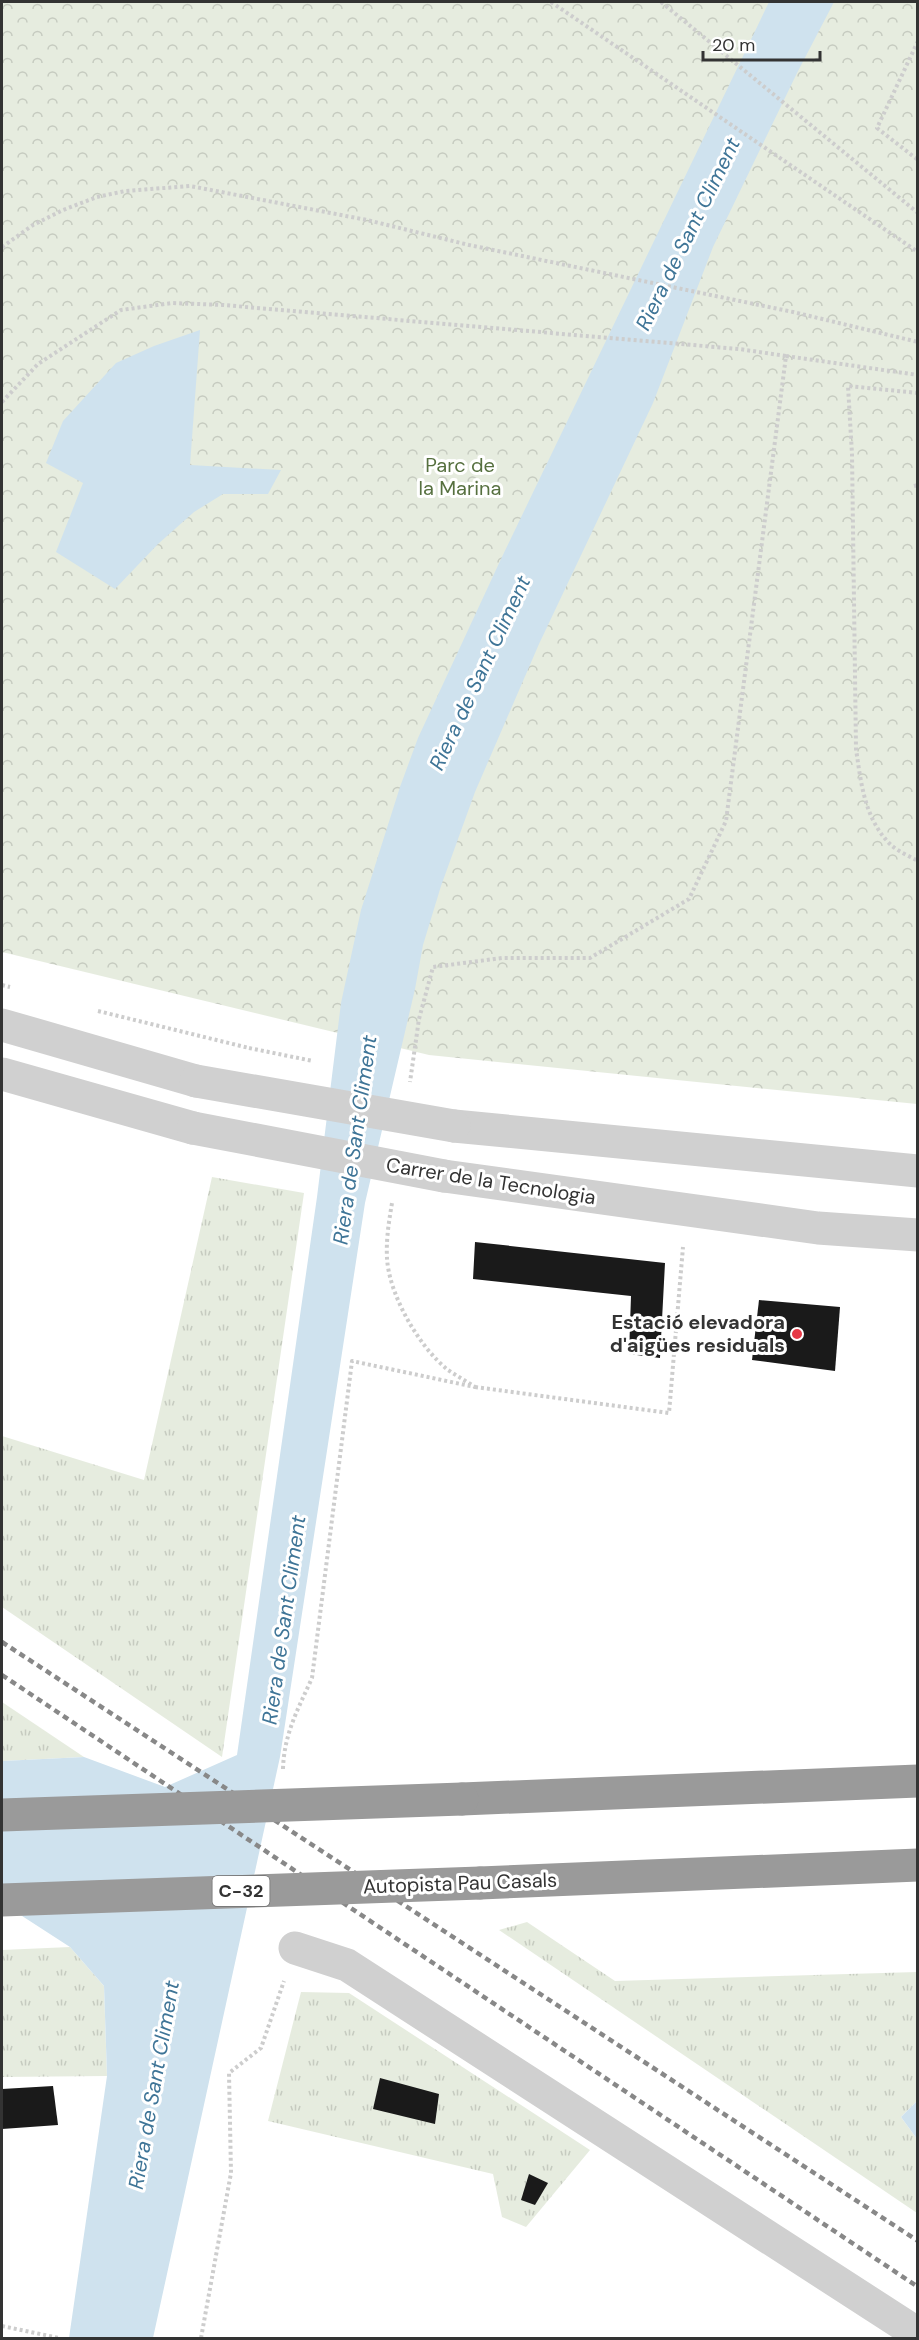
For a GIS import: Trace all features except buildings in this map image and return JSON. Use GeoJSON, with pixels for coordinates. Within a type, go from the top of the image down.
{"type":"FeatureCollection","features":[{"type":"Feature","properties":{"kind":"highway"},"geometry":{"type":"LineString","coordinates":[[2,1815],[918,1781]]}},
{"type":"Feature","properties":{"kind":"highway","name":"Autopista Pau Casals"},"geometry":{"type":"LineString","coordinates":[[2,1900],[918,1865]]}},
{"type":"Feature","properties":{"kind":"street"},"geometry":{"type":"LineString","coordinates":[[2,1025],[196,1081],[454,1126],[918,1171]]}},
{"type":"Feature","properties":{"kind":"street","name":"Carrer de la Tecnologia"},"geometry":{"type":"LineString","coordinates":[[2,1074],[194,1128],[444,1176],[818,1228],[918,1235]]}},
{"type":"Feature","properties":{"kind":"street"},"geometry":{"type":"LineString","coordinates":[[295,1948],[347,1965],[917,2336]]}},
{"type":"Feature","properties":{"kind":"path"},"geometry":{"type":"LineString","coordinates":[[550,2],[918,252]]}},
{"type":"Feature","properties":{"kind":"path"},"geometry":{"type":"LineString","coordinates":[[661,2],[918,213]]}},
{"type":"Feature","properties":{"kind":"path"},"geometry":{"type":"LineString","coordinates":[[918,41],[877,128],[918,160]]}},
{"type":"Feature","properties":{"kind":"path"},"geometry":{"type":"LineString","coordinates":[[2,247],[33,225],[98,197],[125,191],[190,186],[368,220],[469,245],[794,312],[918,342]]}},
{"type":"Feature","properties":{"kind":"path"},"geometry":{"type":"LineString","coordinates":[[2,402],[38,364],[121,310],[172,303],[235,306],[739,349],[918,375]]}},
{"type":"Feature","properties":{"kind":"path"},"geometry":{"type":"LineString","coordinates":[[409,1087],[419,1019],[433,967],[502,958],[590,958],[689,899],[726,821],[786,356]]}},
{"type":"Feature","properties":{"kind":"path"},"geometry":{"type":"LineString","coordinates":[[918,393],[848,387],[852,454],[856,749],[863,794],[873,823],[891,845],[918,861]]}},
{"type":"Feature","properties":{"kind":"path"},"geometry":{"type":"LineString","coordinates":[[90,1009],[249,1048]]}},
{"type":"Feature","properties":{"kind":"path"},"geometry":{"type":"LineString","coordinates":[[392,1200],[387,1234],[387,1259],[392,1283],[400,1304],[413,1328],[430,1351],[447,1369],[475,1387]]}},
{"type":"Feature","properties":{"kind":"path"},"geometry":{"type":"LineString","coordinates":[[283,1780],[283,1757],[294,1714],[312,1678],[352,1361],[475,1387],[669,1413],[683,1244]]}},
{"type":"Feature","properties":{"kind":"path"},"geometry":{"type":"LineString","coordinates":[[201,2338],[231,2172],[229,2073],[261,2048],[295,1948]]}},
{"type":"Feature","properties":{"kind":"path"},"geometry":{"type":"LineString","coordinates":[[2,2326],[59,2338]]}},
{"type":"Feature","properties":{"kind":"green space","name":"Parc de la Marina"},"geometry":{"type":"Polygon","coordinates":[[[2,2],[917,2],[917,1104],[429,1055],[2,952],[2,2]]]}},
{"type":"Feature","properties":{"kind":"green space"},"geometry":{"type":"Polygon","coordinates":[[[212,1177],[304,1193],[222,1757],[2,1607],[2,1436],[144,1480],[212,1177]]]}},
{"type":"Feature","properties":{"kind":"green space"},"geometry":{"type":"Polygon","coordinates":[[[2,1702],[84,1757],[2,1761],[2,1702]]]}},
{"type":"Feature","properties":{"kind":"green space"},"geometry":{"type":"Polygon","coordinates":[[[527,1922],[615,1981],[917,1972],[917,2101],[901,2117],[917,2139],[917,2213],[499,1930],[527,1922]]]}},
{"type":"Feature","properties":{"kind":"green space"},"geometry":{"type":"Polygon","coordinates":[[[70,1947],[104,1986],[107,2076],[2,2077],[2,1950],[70,1947]]]}},
{"type":"Feature","properties":{"kind":"green space"},"geometry":{"type":"Polygon","coordinates":[[[301,1992],[349,1993],[590,2150],[526,2227],[502,2217],[493,2174],[268,2121],[301,1992]]]}},
{"type":"Feature","properties":{"kind":"water","name":"Riera de Sant Climent"},"geometry":{"type":"Polygon","coordinates":[[[769,2],[834,2],[713,247],[653,403],[539,644],[475,792],[441,886],[423,945],[415,989],[365,1203],[280,1757],[153,2338],[69,2338],[107,2076],[104,1986],[70,1947],[2,1903],[2,1761],[84,1757],[165,1787],[237,1755],[317,1197],[341,1003],[361,910],[418,738],[501,559],[769,2]]]}},
{"type":"Feature","properties":{"kind":"water"},"geometry":{"type":"Polygon","coordinates":[[[200,330],[190,465],[281,470],[268,494],[223,494],[194,512],[158,544],[115,589],[56,552],[83,483],[46,463],[63,421],[116,363],[154,346],[200,330]]]}},
{"type":"Feature","properties":{"kind":"water"},"geometry":{"type":"Polygon","coordinates":[[[917,2101],[917,2139],[901,2117],[917,2101]]]}},
{"type":"Feature","properties":{"kind":"railway"},"geometry":{"type":"LineString","coordinates":[[2,1642],[918,2241]]}},
{"type":"Feature","properties":{"kind":"railway"},"geometry":{"type":"LineString","coordinates":[[2,1675],[918,2287]]}},
{"type":"Feature","properties":{"kind":"place","name":"Estació elevadora d'aigües residuals"},"geometry":{"type":"Point","coordinates":[797,1334]}}]}
